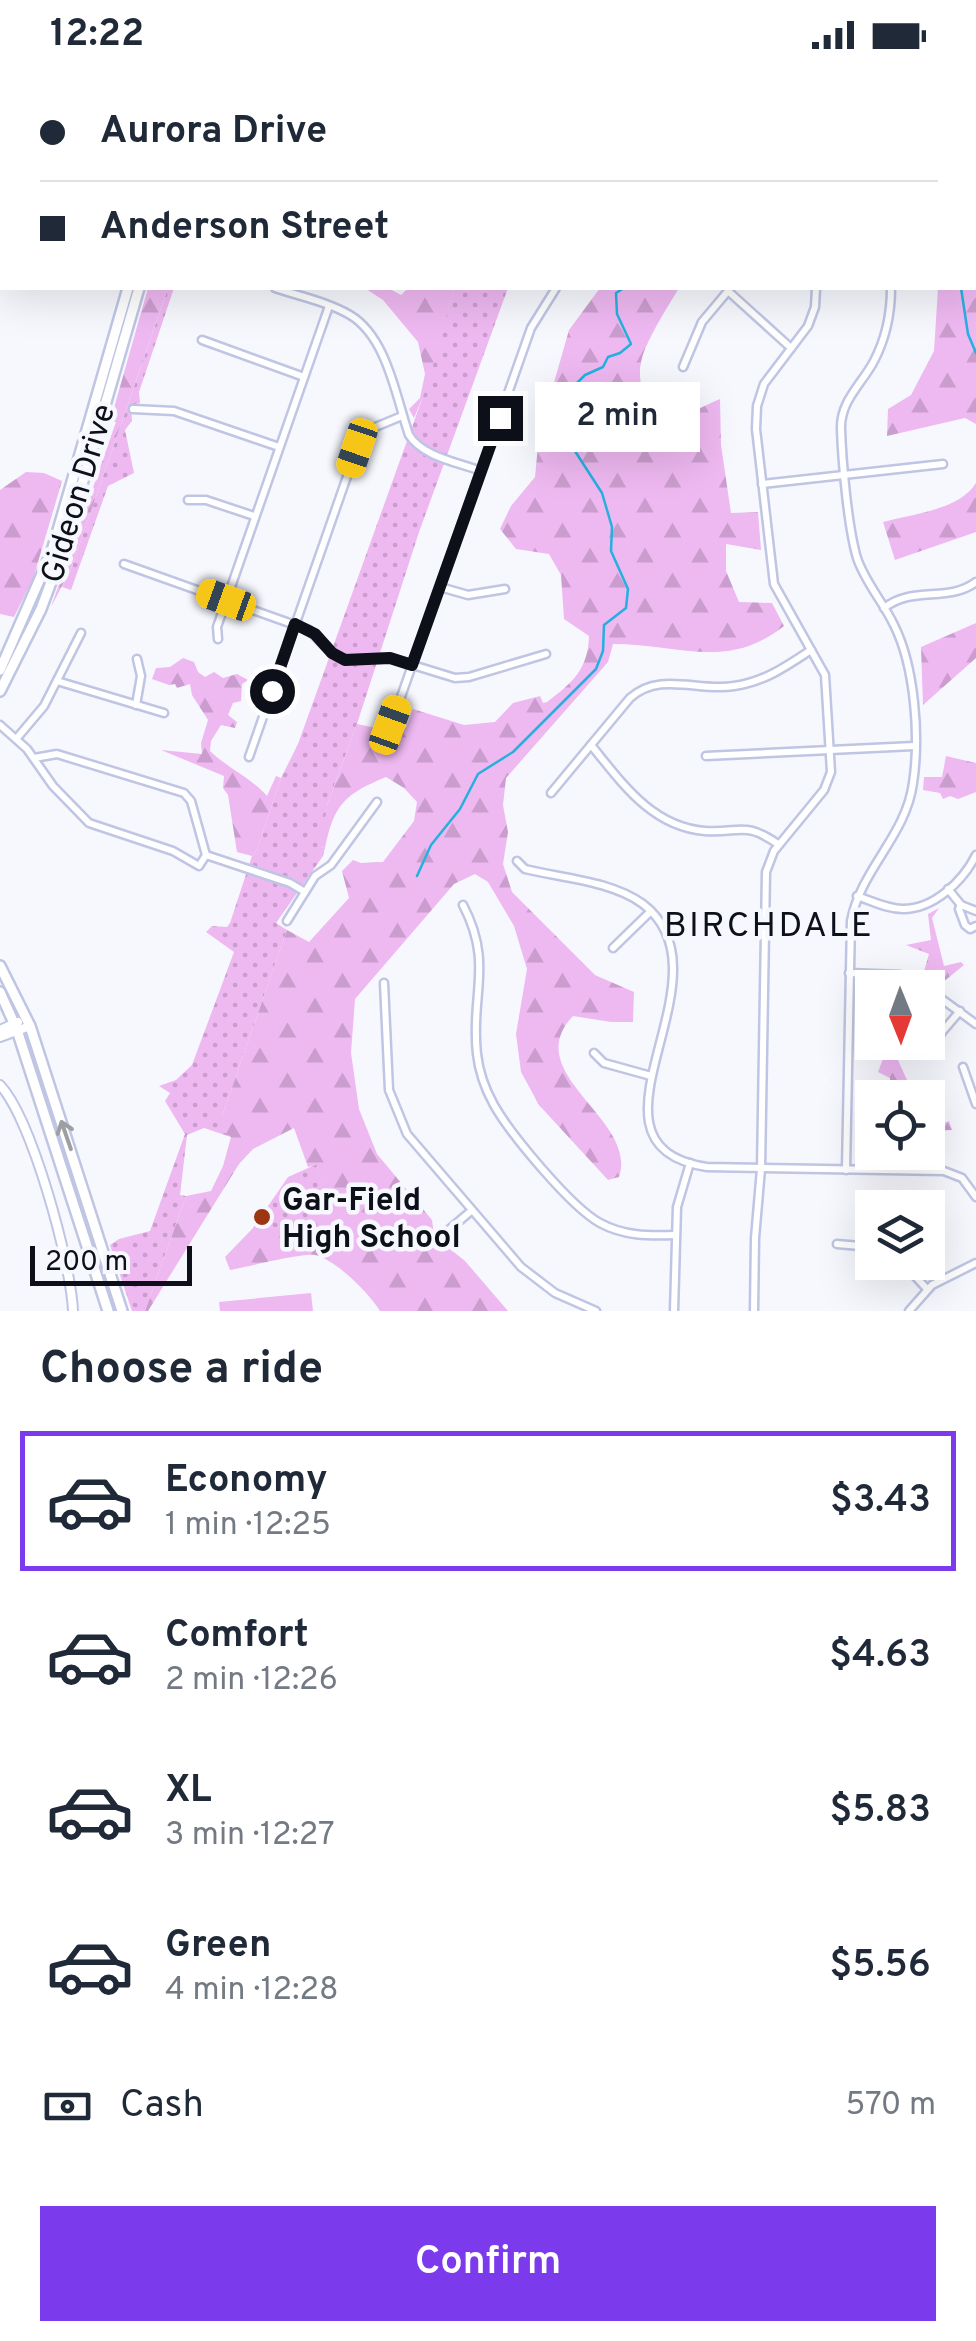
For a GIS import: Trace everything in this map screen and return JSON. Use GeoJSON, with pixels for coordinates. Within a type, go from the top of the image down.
{"type":"FeatureCollection","features":[{"type":"Feature","properties":{"kind":"main road","name":"Gideon Drive"},"geometry":{"type":"LineString","coordinates":[[0,692],[52,583],[127,290]]}},
{"type":"Feature","properties":{"kind":"main road","name":"Gideon Drive"},"geometry":{"type":"LineString","coordinates":[[0,670],[43,577],[138,290]]}},
{"type":"Feature","properties":{"kind":"main road"},"geometry":{"type":"LineString","coordinates":[[0,966],[28,1022],[122,1311]]}},
{"type":"Feature","properties":{"kind":"main road"},"geometry":{"type":"LineString","coordinates":[[0,992],[16,1027],[108,1311]]}},
{"type":"Feature","properties":{"kind":"main road"},"geometry":{"type":"LineString","coordinates":[[82,1232],[95,1228]]}},
{"type":"Feature","properties":{"kind":"street"},"geometry":{"type":"LineString","coordinates":[[281,290],[354,318],[371,334],[412,439],[420,448],[482,471]]}},
{"type":"Feature","properties":{"kind":"street"},"geometry":{"type":"LineString","coordinates":[[390,725],[531,328],[554,290]]}},
{"type":"Feature","properties":{"kind":"street"},"geometry":{"type":"LineString","coordinates":[[683,366],[702,322],[727,290]]}},
{"type":"Feature","properties":{"kind":"street"},"geometry":{"type":"LineString","coordinates":[[729,290],[790,348]]}},
{"type":"Feature","properties":{"kind":"street"},"geometry":{"type":"LineString","coordinates":[[754,1311],[761,1169],[766,872],[778,844],[824,790],[830,772],[826,684],[774,584],[756,429],[767,378],[812,318],[816,290]]}},
{"type":"Feature","properties":{"kind":"street"},"geometry":{"type":"LineString","coordinates":[[846,1170],[851,921],[867,874],[905,816],[914,780],[906,659],[856,552],[841,426],[843,412],[880,349],[890,312],[891,290]]}},
{"type":"Feature","properties":{"kind":"street"},"geometry":{"type":"LineString","coordinates":[[218,639],[216,627],[329,306]]}},
{"type":"Feature","properties":{"kind":"street"},"geometry":{"type":"LineString","coordinates":[[202,340],[304,377]]}},
{"type":"Feature","properties":{"kind":"street"},"geometry":{"type":"LineString","coordinates":[[132,409],[174,411],[279,447]]}},
{"type":"Feature","properties":{"kind":"street"},"geometry":{"type":"LineString","coordinates":[[249,757],[359,444],[373,428],[402,416]]}},
{"type":"Feature","properties":{"kind":"street"},"geometry":{"type":"LineString","coordinates":[[762,484],[943,464]]}},
{"type":"Feature","properties":{"kind":"street"},"geometry":{"type":"LineString","coordinates":[[188,500],[206,500],[254,516]]}},
{"type":"Feature","properties":{"kind":"street"},"geometry":{"type":"LineString","coordinates":[[124,564],[295,624],[315,634],[332,653],[345,660],[390,658],[462,678],[546,654]]}},
{"type":"Feature","properties":{"kind":"street"},"geometry":{"type":"LineString","coordinates":[[884,608],[909,594],[952,594],[976,582]]}},
{"type":"Feature","properties":{"kind":"street"},"geometry":{"type":"LineString","coordinates":[[440,588],[468,595],[504,589]]}},
{"type":"Feature","properties":{"kind":"street"},"geometry":{"type":"LineString","coordinates":[[16,738],[38,716],[81,633]]}},
{"type":"Feature","properties":{"kind":"street"},"geometry":{"type":"LineString","coordinates":[[551,792],[630,698],[644,688],[660,683],[714,688],[743,685],[775,673],[811,650]]}},
{"type":"Feature","properties":{"kind":"street"},"geometry":{"type":"LineString","coordinates":[[136,705],[142,676],[137,659]]}},
{"type":"Feature","properties":{"kind":"street"},"geometry":{"type":"LineString","coordinates":[[57,680],[164,714]]}},
{"type":"Feature","properties":{"kind":"street"},"geometry":{"type":"LineString","coordinates":[[0,725],[34,758],[75,812],[94,826],[172,850],[198,866],[206,856]]}},
{"type":"Feature","properties":{"kind":"street"},"geometry":{"type":"LineString","coordinates":[[591,745],[633,796],[663,818],[697,830],[753,829],[778,844]]}},
{"type":"Feature","properties":{"kind":"street"},"geometry":{"type":"LineString","coordinates":[[706,756],[914,746]]}},
{"type":"Feature","properties":{"kind":"street"},"geometry":{"type":"LineString","coordinates":[[34,758],[57,754],[184,792],[191,801],[206,856]]}},
{"type":"Feature","properties":{"kind":"street"},"geometry":{"type":"LineString","coordinates":[[287,921],[315,876],[331,864],[377,802]]}},
{"type":"Feature","properties":{"kind":"street"},"geometry":{"type":"LineString","coordinates":[[857,896],[905,909],[919,906],[948,889],[976,855]]}},
{"type":"Feature","properties":{"kind":"street"},"geometry":{"type":"LineString","coordinates":[[206,856],[290,882],[305,892]]}},
{"type":"Feature","properties":{"kind":"street"},"geometry":{"type":"LineString","coordinates":[[517,861],[525,869],[624,893],[651,911],[666,930],[675,968],[674,987],[646,1103],[652,1129],[668,1151],[708,1168],[950,1172],[968,1183],[976,1197]]}},
{"type":"Feature","properties":{"kind":"street"},"geometry":{"type":"LineString","coordinates":[[948,889],[961,905],[976,911]]}},
{"type":"Feature","properties":{"kind":"street"},"geometry":{"type":"LineString","coordinates":[[961,905],[965,925],[972,929],[976,926]]}},
{"type":"Feature","properties":{"kind":"street"},"geometry":{"type":"LineString","coordinates":[[463,906],[481,954],[478,1064],[500,1116],[573,1202],[592,1218],[626,1233],[675,1236]]}},
{"type":"Feature","properties":{"kind":"street"},"geometry":{"type":"LineString","coordinates":[[613,948],[651,911]]}},
{"type":"Feature","properties":{"kind":"street"},"geometry":{"type":"LineString","coordinates":[[849,973],[855,973]]}},
{"type":"Feature","properties":{"kind":"street"},"geometry":{"type":"LineString","coordinates":[[384,983],[392,1102],[414,1144],[530,1276],[572,1302],[596,1311]]}},
{"type":"Feature","properties":{"kind":"street"},"geometry":{"type":"LineString","coordinates":[[945,1001],[976,1024]]}},
{"type":"Feature","properties":{"kind":"street"},"geometry":{"type":"LineString","coordinates":[[945,1030],[960,1011]]}},
{"type":"Feature","properties":{"kind":"street"},"geometry":{"type":"LineString","coordinates":[[0,1034],[28,1022]]}},
{"type":"Feature","properties":{"kind":"street"},"geometry":{"type":"LineString","coordinates":[[594,1052],[604,1064],[651,1076]]}},
{"type":"Feature","properties":{"kind":"street"},"geometry":{"type":"LineString","coordinates":[[963,1067],[976,1104]]}},
{"type":"Feature","properties":{"kind":"street"},"geometry":{"type":"LineString","coordinates":[[0,1086],[20,1114],[58,1230],[70,1276],[73,1311]]}},
{"type":"Feature","properties":{"kind":"street"},"geometry":{"type":"LineString","coordinates":[[674,1311],[679,1195],[690,1163]]}},
{"type":"Feature","properties":{"kind":"street"},"geometry":{"type":"LineString","coordinates":[[444,1234],[471,1210]]}},
{"type":"Feature","properties":{"kind":"street"},"geometry":{"type":"LineString","coordinates":[[836,1244],[855,1246]]}},
{"type":"Feature","properties":{"kind":"street"},"geometry":{"type":"LineString","coordinates":[[909,1311],[927,1289],[976,1263]]}},
{"type":"Feature","properties":{"kind":"street"},"geometry":{"type":"LineString","coordinates":[[919,1280],[927,1289]]}},
{"type":"Feature","properties":{"kind":"green space"},"geometry":{"type":"Polygon","coordinates":[[[147,290],[167,290],[71,569],[51,607],[116,422],[110,422],[147,290]]]}},
{"type":"Feature","properties":{"kind":"green space"},"geometry":{"type":"Polygon","coordinates":[[[167,290],[173,290],[139,392],[140,403],[131,405],[132,421],[125,430],[134,473],[108,486],[71,590],[62,587],[167,290]]]}},
{"type":"Feature","properties":{"kind":"green space"},"geometry":{"type":"Polygon","coordinates":[[[368,290],[392,290],[401,295],[406,290],[453,290],[427,387],[414,418],[409,409],[420,398],[425,374],[418,342],[383,300],[368,290]]]}},
{"type":"Feature","properties":{"kind":"green space"},"geometry":{"type":"Polygon","coordinates":[[[453,290],[507,290],[419,532],[328,802],[323,856],[276,923],[287,930],[222,1116],[231,1137],[204,1128],[187,1135],[180,1195],[186,1196],[145,1311],[132,1311],[110,1245],[150,1231],[185,1134],[165,1101],[170,1093],[159,1086],[176,1080],[192,1065],[234,952],[206,932],[212,926],[227,927],[230,923],[421,402],[453,290]]]}},
{"type":"Feature","properties":{"kind":"green space"},"geometry":{"type":"Polygon","coordinates":[[[599,290],[678,290],[645,349],[642,387],[654,405],[676,412],[694,410],[720,399],[721,445],[731,513],[758,512],[761,550],[726,544],[726,571],[739,602],[772,603],[784,626],[763,640],[722,651],[613,644],[608,662],[506,778],[503,805],[508,832],[503,864],[512,892],[595,975],[634,992],[633,1022],[573,1016],[560,1037],[560,1057],[569,1077],[613,1136],[621,1156],[619,1177],[608,1180],[539,1105],[521,1072],[516,1034],[527,969],[514,926],[488,882],[475,874],[454,884],[355,999],[351,1053],[359,1109],[377,1154],[432,1220],[434,1236],[465,1261],[508,1311],[380,1311],[351,1278],[315,1255],[230,1270],[225,1257],[253,1228],[298,1226],[309,1238],[319,1238],[319,1203],[326,1201],[317,1165],[308,1167],[294,1128],[253,1149],[239,1164],[145,1311],[186,1196],[211,1191],[223,1166],[231,1137],[222,1131],[226,1119],[222,1116],[287,930],[309,942],[349,898],[342,871],[353,860],[383,862],[414,821],[417,802],[386,777],[343,802],[325,848],[320,847],[328,802],[357,724],[394,732],[406,728],[413,709],[464,725],[495,722],[513,703],[540,696],[543,703],[547,702],[571,682],[586,658],[589,636],[564,619],[561,575],[549,554],[516,549],[500,529],[511,506],[535,477],[539,435],[569,330],[599,290]]]}},
{"type":"Feature","properties":{"kind":"green space"},"geometry":{"type":"Polygon","coordinates":[[[938,290],[976,290],[976,424],[965,418],[887,436],[888,409],[911,395],[934,351],[938,290]]]}},
{"type":"Feature","properties":{"kind":"green space"},"geometry":{"type":"Polygon","coordinates":[[[26,472],[44,473],[62,481],[33,579],[14,617],[0,614],[0,490],[26,472]]]}},
{"type":"Feature","properties":{"kind":"green space"},"geometry":{"type":"Polygon","coordinates":[[[976,483],[976,532],[895,560],[883,522],[947,505],[976,483]]]}},
{"type":"Feature","properties":{"kind":"green space"},"geometry":{"type":"Polygon","coordinates":[[[976,623],[976,658],[923,705],[921,647],[976,623]]]}},
{"type":"Feature","properties":{"kind":"green space"},"geometry":{"type":"Polygon","coordinates":[[[183,658],[194,662],[205,677],[214,672],[223,678],[237,674],[248,680],[242,684],[241,701],[233,703],[228,715],[237,722],[235,728],[221,725],[210,751],[267,796],[276,776],[281,778],[252,856],[237,852],[228,795],[223,788],[224,776],[161,750],[202,754],[208,720],[192,695],[190,684],[177,688],[175,684],[152,679],[156,668],[170,667],[183,658]]]}},
{"type":"Feature","properties":{"kind":"green space"},"geometry":{"type":"Polygon","coordinates":[[[946,756],[976,763],[976,792],[958,799],[943,799],[940,793],[923,790],[924,777],[942,777],[946,756]]]}},
{"type":"Feature","properties":{"kind":"green space"},"geometry":{"type":"Polygon","coordinates":[[[939,908],[932,918],[944,966],[961,962],[964,965],[945,980],[945,970],[924,970],[929,954],[906,945],[931,940],[928,914],[939,908]]]}},
{"type":"Feature","properties":{"kind":"green space"},"geometry":{"type":"Polygon","coordinates":[[[883,1060],[898,1060],[907,1080],[890,1080],[878,1072],[883,1060]]]}},
{"type":"Feature","properties":{"kind":"green space"},"geometry":{"type":"Polygon","coordinates":[[[317,1164],[327,1202],[319,1238],[309,1238],[298,1226],[253,1228],[288,1177],[317,1164]]]}},
{"type":"Feature","properties":{"kind":"green space"},"geometry":{"type":"Polygon","coordinates":[[[311,1293],[313,1311],[220,1311],[219,1302],[311,1293]]]}},
{"type":"Feature","properties":{"kind":"waterway"},"geometry":{"type":"LineString","coordinates":[[417,876],[431,845],[460,809],[478,774],[513,752],[596,669],[603,651],[604,625],[626,608],[628,589],[611,551],[612,527],[602,493],[573,448],[573,387],[585,375],[603,367],[608,357],[631,344],[617,314],[616,293],[621,290]]}},
{"type":"Feature","properties":{"kind":"waterway"},"geometry":{"type":"LineString","coordinates":[[961,290],[968,334],[976,353]]}},
{"type":"Feature","properties":{"kind":"place","name":"Gar-Field High School"},"geometry":{"type":"Point","coordinates":[262,1217]}},
{"type":"Feature","properties":{"kind":"district","name":"BIRCHDALE"},"geometry":{"type":"Point","coordinates":[769,924]}},
{"type":"Feature","properties":{"kind":"route"},"geometry":{"type":"LineString","coordinates":[[272,691],[295,624],[315,634],[332,653],[345,660],[390,658],[412,665],[500,418]]}}]}
